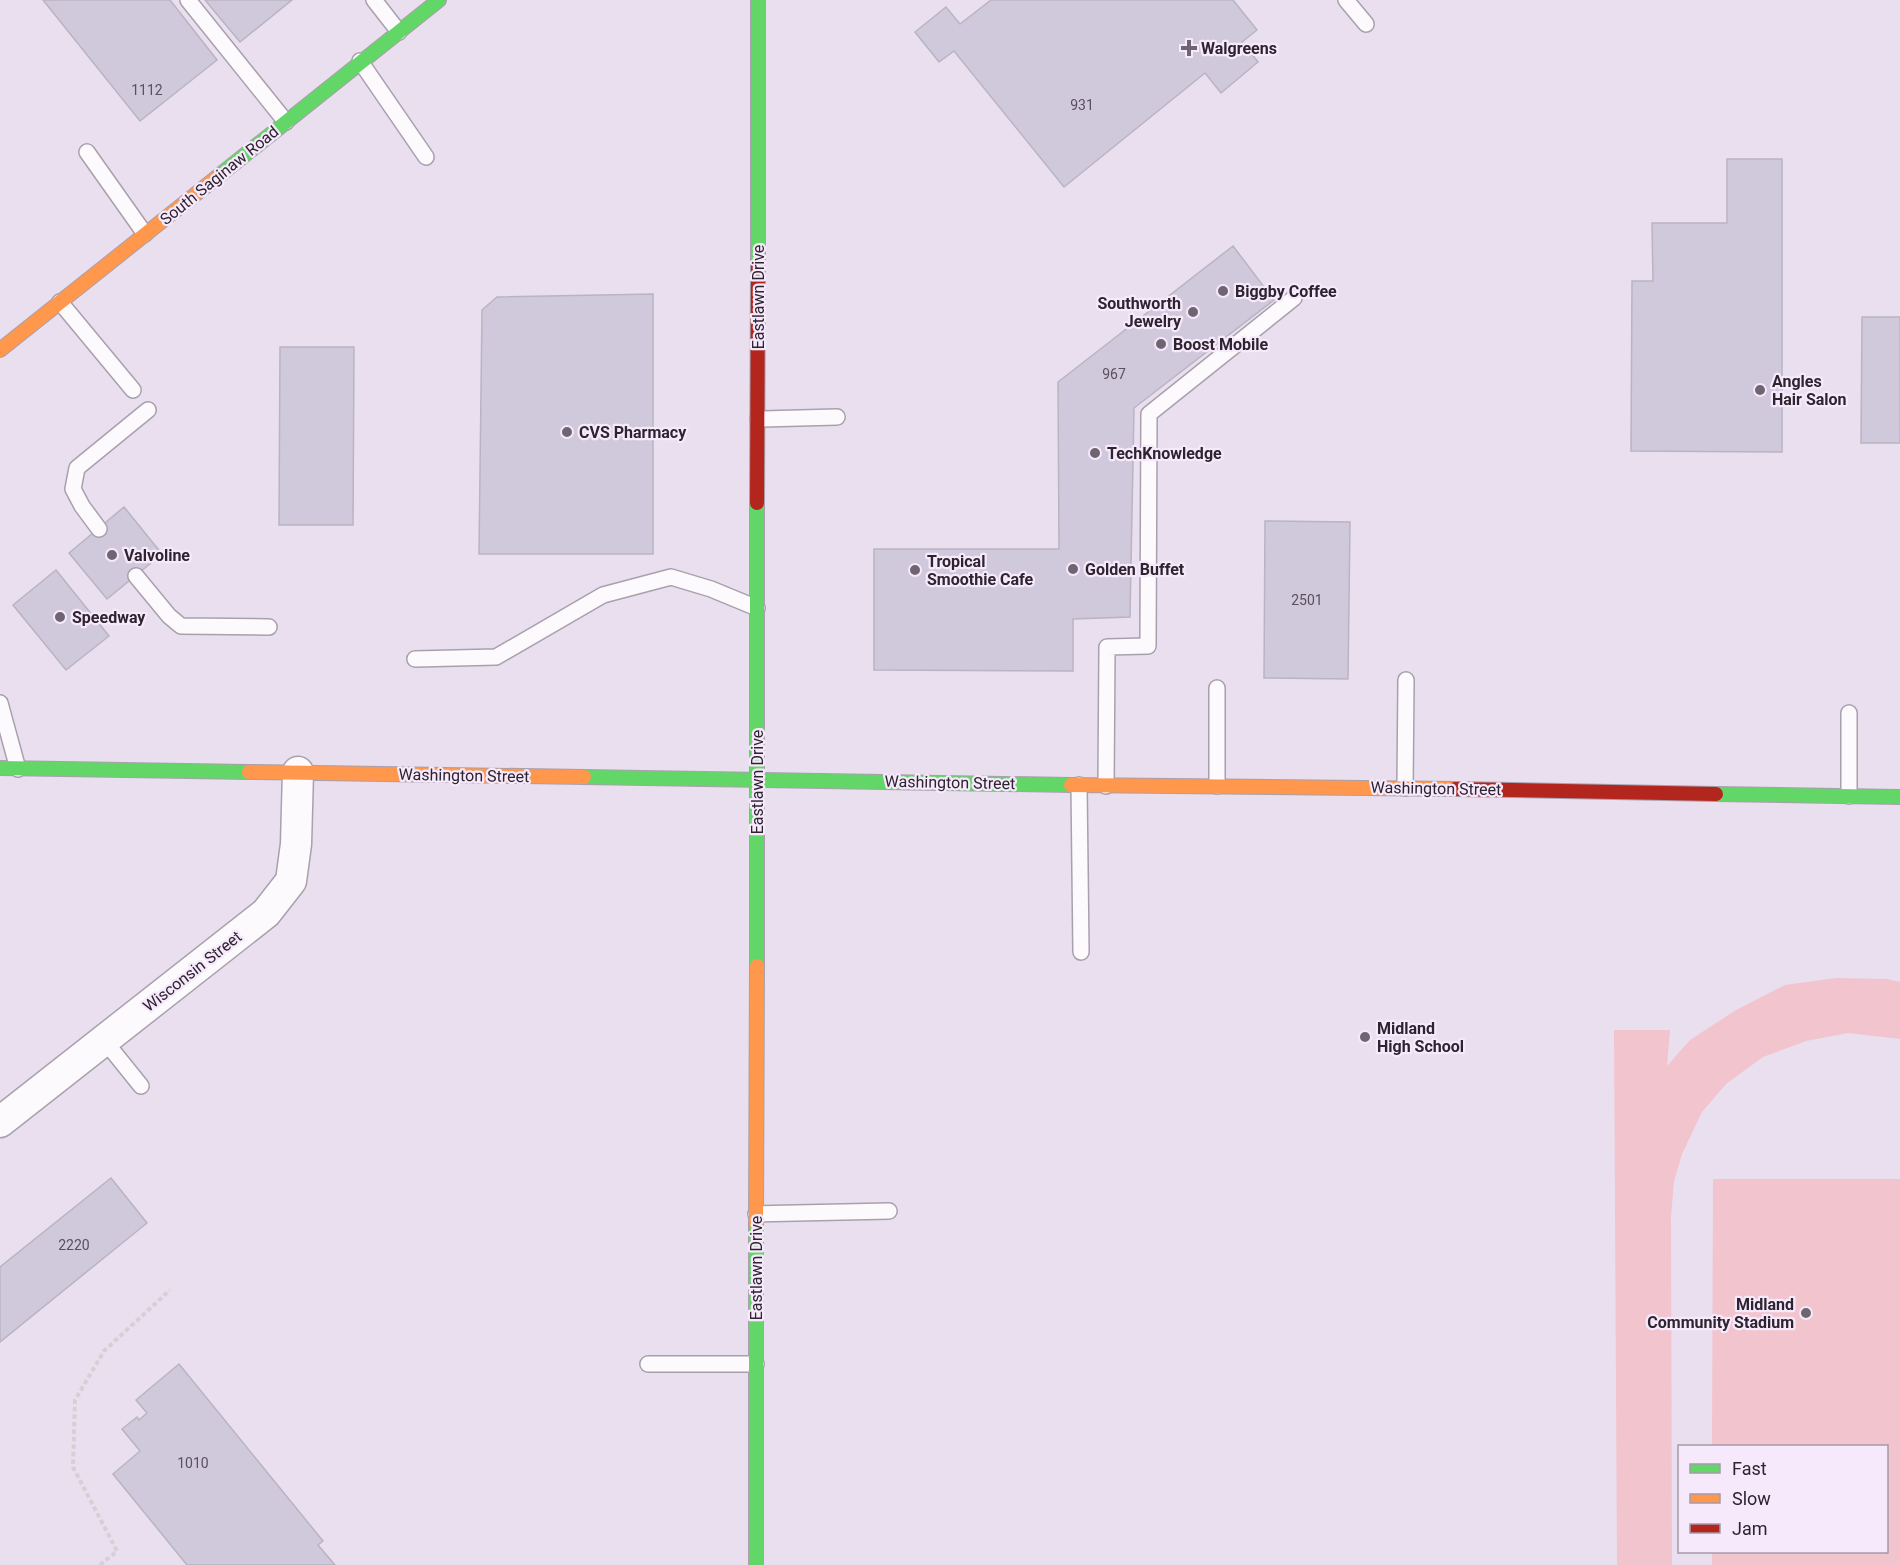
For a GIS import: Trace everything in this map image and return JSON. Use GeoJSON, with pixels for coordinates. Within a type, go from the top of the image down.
{"type":"FeatureCollection","features":[{"type":"Feature","properties":{"kind":"street","name":"South Saginaw Road"},"geometry":{"type":"LineString","coordinates":[[1,347],[439,0]]}},
{"type":"Feature","properties":{"kind":"street","name":"Eastlawn Drive"},"geometry":{"type":"LineString","coordinates":[[756,1565],[758,0]]}},
{"type":"Feature","properties":{"kind":"street","name":"Washington Street"},"geometry":{"type":"LineString","coordinates":[[0,768],[1900,797]]}},
{"type":"Feature","properties":{"kind":"street","name":"Wisconsin Street"},"geometry":{"type":"LineString","coordinates":[[0,1122],[266,913],[291,881],[297,844],[298,772]]}},
{"type":"Feature","properties":{"kind":"lane"},"geometry":{"type":"LineString","coordinates":[[188,0],[286,122]]}},
{"type":"Feature","properties":{"kind":"lane"},"geometry":{"type":"LineString","coordinates":[[374,0],[399,32]]}},
{"type":"Feature","properties":{"kind":"lane"},"geometry":{"type":"LineString","coordinates":[[1346,0],[1366,24]]}},
{"type":"Feature","properties":{"kind":"lane"},"geometry":{"type":"LineString","coordinates":[[360,62],[426,158]]}},
{"type":"Feature","properties":{"kind":"lane"},"geometry":{"type":"LineString","coordinates":[[87,152],[145,234]]}},
{"type":"Feature","properties":{"kind":"lane"},"geometry":{"type":"LineString","coordinates":[[1106,786],[1107,647],[1148,646],[1149,414],[1294,298]]}},
{"type":"Feature","properties":{"kind":"lane"},"geometry":{"type":"LineString","coordinates":[[60,302],[133,390]]}},
{"type":"Feature","properties":{"kind":"lane"},"geometry":{"type":"LineString","coordinates":[[99,529],[73,489],[77,468],[148,410]]}},
{"type":"Feature","properties":{"kind":"lane"},"geometry":{"type":"LineString","coordinates":[[758,419],[837,417]]}},
{"type":"Feature","properties":{"kind":"lane"},"geometry":{"type":"LineString","coordinates":[[136,576],[169,616],[181,626],[269,627]]}},
{"type":"Feature","properties":{"kind":"lane"},"geometry":{"type":"LineString","coordinates":[[415,659],[496,657],[603,595],[671,577],[757,608]]}},
{"type":"Feature","properties":{"kind":"lane"},"geometry":{"type":"LineString","coordinates":[[1405,788],[1407,680]]}},
{"type":"Feature","properties":{"kind":"lane"},"geometry":{"type":"LineString","coordinates":[[1217,688],[1217,786]]}},
{"type":"Feature","properties":{"kind":"lane"},"geometry":{"type":"LineString","coordinates":[[0,703],[18,769]]}},
{"type":"Feature","properties":{"kind":"lane"},"geometry":{"type":"LineString","coordinates":[[1849,713],[1849,796]]}},
{"type":"Feature","properties":{"kind":"lane"},"geometry":{"type":"LineString","coordinates":[[1079,785],[1081,952]]}},
{"type":"Feature","properties":{"kind":"lane"},"geometry":{"type":"LineString","coordinates":[[104,1040],[141,1086]]}},
{"type":"Feature","properties":{"kind":"lane"},"geometry":{"type":"LineString","coordinates":[[756,1214],[889,1211]]}},
{"type":"Feature","properties":{"kind":"lane"},"geometry":{"type":"LineString","coordinates":[[648,1365],[756,1365]]}},
{"type":"Feature","properties":{"kind":"path"},"geometry":{"type":"LineString","coordinates":[[100,1565],[117,1551],[73,1467],[75,1400],[104,1351],[170,1290]]}},
{"type":"Feature","properties":{"kind":"shaded area"},"geometry":{"type":"Polygon","coordinates":[[[1836,978],[1887,979],[1900,982],[1900,1039],[1848,1033],[1806,1041],[1763,1057],[1726,1084],[1702,1112],[1682,1154],[1674,1181],[1671,1217],[1672,1565],[1617,1565],[1614,1030],[1670,1030],[1667,1066],[1690,1040],[1736,1010],[1785,985],[1836,978]]]}},
{"type":"Feature","properties":{"kind":"shaded area","name":"Midland Community Stadium"},"geometry":{"type":"Polygon","coordinates":[[[1713,1179],[1900,1179],[1900,1565],[1712,1565],[1712,1553],[1888,1553],[1888,1445],[1712,1445],[1713,1179]]]}},
{"type":"Feature","properties":{"kind":"building"},"geometry":{"type":"Polygon","coordinates":[[[43,0],[170,0],[217,60],[140,121],[43,0]]]}},
{"type":"Feature","properties":{"kind":"building"},"geometry":{"type":"Polygon","coordinates":[[[205,0],[292,0],[240,42],[205,0]]]}},
{"type":"Feature","properties":{"kind":"building","name":"Walgreens"},"geometry":{"type":"Polygon","coordinates":[[[991,0],[1233,0],[1257,30],[1242,42],[1258,62],[1221,93],[1205,73],[1064,187],[954,51],[939,62],[915,32],[946,7],[960,24],[991,0]]]}},
{"type":"Feature","properties":{"kind":"building"},"geometry":{"type":"Polygon","coordinates":[[[1727,159],[1782,159],[1782,452],[1631,451],[1632,281],[1653,281],[1652,223],[1727,223],[1727,159]]]}},
{"type":"Feature","properties":{"kind":"building"},"geometry":{"type":"Polygon","coordinates":[[[1233,246],[1274,300],[1134,408],[1130,617],[1073,619],[1073,671],[874,670],[874,549],[1059,549],[1058,382],[1233,246]]]}},
{"type":"Feature","properties":{"kind":"building","name":"CVS Pharmacy"},"geometry":{"type":"Polygon","coordinates":[[[653,294],[653,554],[479,554],[482,310],[497,297],[653,294]]]}},
{"type":"Feature","properties":{"kind":"building"},"geometry":{"type":"Polygon","coordinates":[[[1862,317],[1900,317],[1900,443],[1861,443],[1862,317]]]}},
{"type":"Feature","properties":{"kind":"building"},"geometry":{"type":"Polygon","coordinates":[[[280,347],[354,347],[353,525],[279,525],[280,347]]]}},
{"type":"Feature","properties":{"kind":"building"},"geometry":{"type":"Polygon","coordinates":[[[124,507],[162,554],[107,599],[69,553],[124,507]]]}},
{"type":"Feature","properties":{"kind":"building"},"geometry":{"type":"Polygon","coordinates":[[[1265,521],[1350,522],[1348,679],[1264,678],[1265,521]]]}},
{"type":"Feature","properties":{"kind":"building"},"geometry":{"type":"Polygon","coordinates":[[[56,570],[109,636],[66,670],[13,605],[56,570]]]}},
{"type":"Feature","properties":{"kind":"building"},"geometry":{"type":"Polygon","coordinates":[[[111,1178],[147,1223],[0,1342],[0,1267],[111,1178]]]}},
{"type":"Feature","properties":{"kind":"building"},"geometry":{"type":"Polygon","coordinates":[[[179,1364],[323,1541],[318,1545],[335,1565],[187,1565],[113,1474],[140,1451],[122,1429],[137,1417],[139,1420],[147,1413],[136,1400],[179,1364]]]}},
{"type":"Feature","properties":{"kind":"traffic: fast"},"geometry":{"type":"LineString","coordinates":[[216,178],[439,0]]}},
{"type":"Feature","properties":{"kind":"traffic: fast"},"geometry":{"type":"LineString","coordinates":[[758,0],[758,266]]}},
{"type":"Feature","properties":{"kind":"traffic: fast"},"geometry":{"type":"LineString","coordinates":[[757,503],[757,966]]}},
{"type":"Feature","properties":{"kind":"traffic: fast"},"geometry":{"type":"LineString","coordinates":[[0,768],[249,772]]}},
{"type":"Feature","properties":{"kind":"traffic: fast"},"geometry":{"type":"LineString","coordinates":[[584,777],[1071,785]]}},
{"type":"Feature","properties":{"kind":"traffic: fast"},"geometry":{"type":"LineString","coordinates":[[1716,794],[1900,797]]}},
{"type":"Feature","properties":{"kind":"traffic: fast"},"geometry":{"type":"LineString","coordinates":[[756,1223],[756,1565]]}},
{"type":"Feature","properties":{"kind":"traffic: slow"},"geometry":{"type":"LineString","coordinates":[[0,350],[216,178]]}},
{"type":"Feature","properties":{"kind":"traffic: slow"},"geometry":{"type":"LineString","coordinates":[[249,772],[584,777]]}},
{"type":"Feature","properties":{"kind":"traffic: slow"},"geometry":{"type":"LineString","coordinates":[[1071,785],[1455,789]]}},
{"type":"Feature","properties":{"kind":"traffic: slow"},"geometry":{"type":"LineString","coordinates":[[756,1223],[757,966]]}},
{"type":"Feature","properties":{"kind":"traffic: jam"},"geometry":{"type":"LineString","coordinates":[[757,503],[758,266]]}},
{"type":"Feature","properties":{"kind":"traffic: jam"},"geometry":{"type":"LineString","coordinates":[[1455,789],[1716,794]]}},
{"type":"Feature","properties":{"kind":"place","name":"Walgreens"},"geometry":{"type":"Point","coordinates":[1189,48]}},
{"type":"Feature","properties":{"kind":"place","name":"Biggby Coffee"},"geometry":{"type":"Point","coordinates":[1223,291]}},
{"type":"Feature","properties":{"kind":"place","name":"Southworth Jewelry"},"geometry":{"type":"Point","coordinates":[1193,312]}},
{"type":"Feature","properties":{"kind":"place","name":"Boost Mobile"},"geometry":{"type":"Point","coordinates":[1161,344]}},
{"type":"Feature","properties":{"kind":"place","name":"Angles Hair Salon"},"geometry":{"type":"Point","coordinates":[1760,390]}},
{"type":"Feature","properties":{"kind":"place","name":"CVS Pharmacy"},"geometry":{"type":"Point","coordinates":[567,432]}},
{"type":"Feature","properties":{"kind":"place","name":"TechKnowledge"},"geometry":{"type":"Point","coordinates":[1095,453]}},
{"type":"Feature","properties":{"kind":"place","name":"Valvoline"},"geometry":{"type":"Point","coordinates":[112,555]}},
{"type":"Feature","properties":{"kind":"place","name":"Golden Buffet"},"geometry":{"type":"Point","coordinates":[1073,569]}},
{"type":"Feature","properties":{"kind":"place","name":"Tropical Smoothie Cafe"},"geometry":{"type":"Point","coordinates":[915,570]}},
{"type":"Feature","properties":{"kind":"place","name":"Speedway"},"geometry":{"type":"Point","coordinates":[60,617]}},
{"type":"Feature","properties":{"kind":"place","name":"Midland High School"},"geometry":{"type":"Point","coordinates":[1365,1037]}},
{"type":"Feature","properties":{"kind":"place","name":"Midland Community Stadium"},"geometry":{"type":"Point","coordinates":[1806,1313]}}]}
